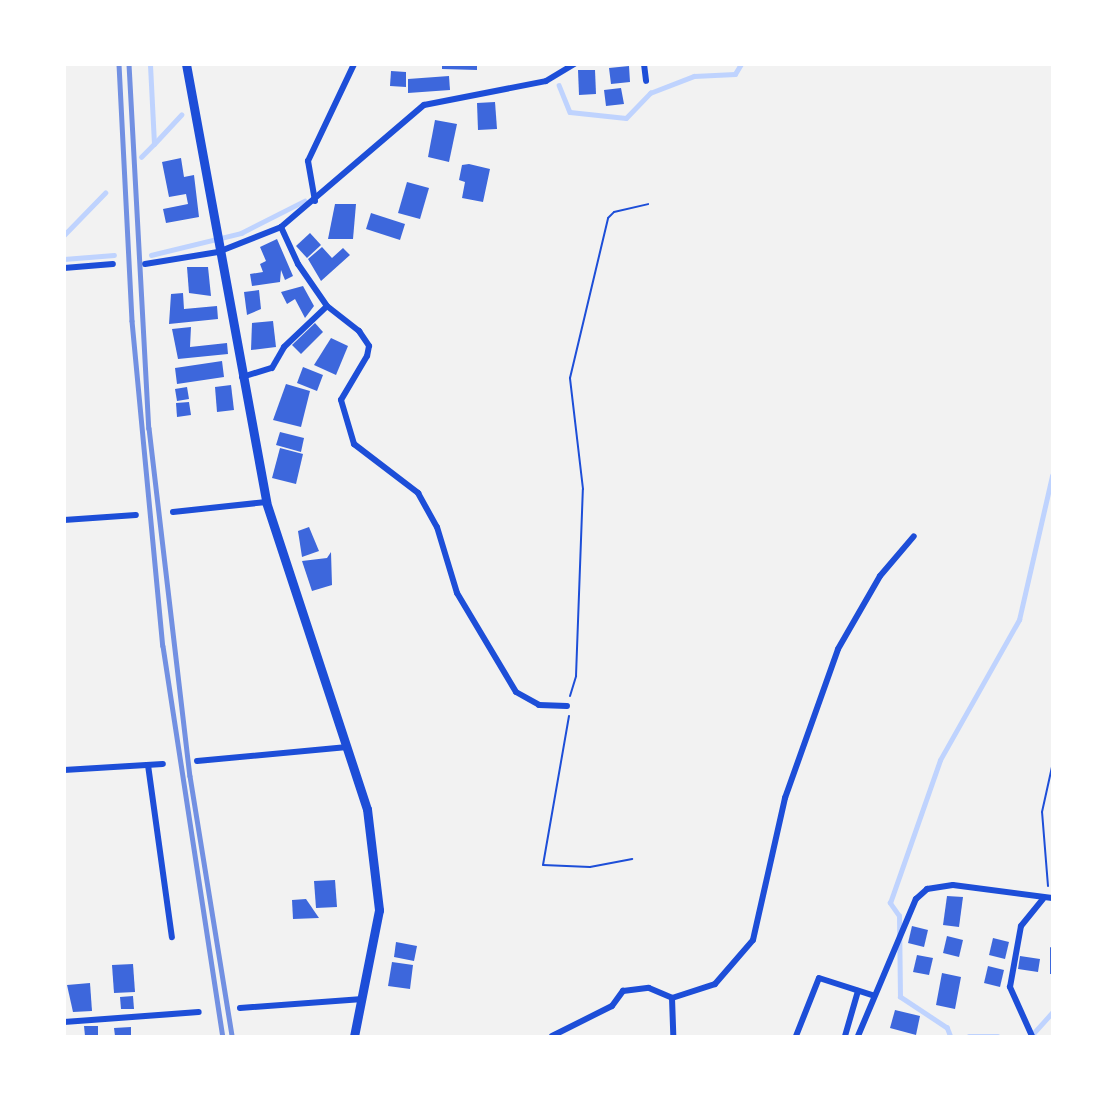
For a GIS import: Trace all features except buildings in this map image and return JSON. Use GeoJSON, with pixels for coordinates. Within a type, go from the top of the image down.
{"type":"FeatureCollection","features":[{"type":"Feature","properties":{"kind":"main road"},"geometry":{"type":"LineString","coordinates":[[186,64],[218,252],[266,502],[367,809],[376,866],[376,941],[365,999],[354,1036]]}},
{"type":"Feature","properties":{"kind":"street"},"geometry":{"type":"LineString","coordinates":[[315,201],[308,161],[354,64]]}},
{"type":"Feature","properties":{"kind":"street"},"geometry":{"type":"LineString","coordinates":[[145,264],[218,252],[281,227],[315,201],[424,105],[546,81],[574,64]]}},
{"type":"Feature","properties":{"kind":"street"},"geometry":{"type":"LineString","coordinates":[[644,64],[646,81]]}},
{"type":"Feature","properties":{"kind":"street"},"geometry":{"type":"LineString","coordinates":[[281,227],[298,264],[327,306],[369,346],[341,400],[354,444],[418,493],[437,526],[458,593],[516,692],[538,705],[567,706]]}},
{"type":"Feature","properties":{"kind":"street"},"geometry":{"type":"LineString","coordinates":[[64,268],[113,264]]}},
{"type":"Feature","properties":{"kind":"street"},"geometry":{"type":"LineString","coordinates":[[241,377],[272,368],[284,347],[327,306]]}},
{"type":"Feature","properties":{"kind":"street"},"geometry":{"type":"LineString","coordinates":[[173,512],[266,502]]}},
{"type":"Feature","properties":{"kind":"street"},"geometry":{"type":"LineString","coordinates":[[64,520],[136,515]]}},
{"type":"Feature","properties":{"kind":"street"},"geometry":{"type":"LineString","coordinates":[[552,1036],[612,1006],[623,991],[649,988],[672,998],[715,984],[753,940],[785,798],[838,649],[879,576],[914,536]]}},
{"type":"Feature","properties":{"kind":"street"},"geometry":{"type":"LineString","coordinates":[[197,761],[347,747]]}},
{"type":"Feature","properties":{"kind":"street"},"geometry":{"type":"LineString","coordinates":[[64,770],[163,764]]}},
{"type":"Feature","properties":{"kind":"street"},"geometry":{"type":"LineString","coordinates":[[148,765],[172,937]]}},
{"type":"Feature","properties":{"kind":"street"},"geometry":{"type":"LineString","coordinates":[[858,1036],[872,995],[906,921],[927,889],[953,885],[1043,899],[1053,898]]}},
{"type":"Feature","properties":{"kind":"street"},"geometry":{"type":"LineString","coordinates":[[1032,1036],[1010,987],[1021,926],[1043,899]]}},
{"type":"Feature","properties":{"kind":"street"},"geometry":{"type":"LineString","coordinates":[[796,1036],[819,978],[872,995]]}},
{"type":"Feature","properties":{"kind":"street"},"geometry":{"type":"LineString","coordinates":[[845,1036],[858,991]]}},
{"type":"Feature","properties":{"kind":"street"},"geometry":{"type":"LineString","coordinates":[[672,998],[674,1036]]}},
{"type":"Feature","properties":{"kind":"street"},"geometry":{"type":"LineString","coordinates":[[240,1008],[365,999]]}},
{"type":"Feature","properties":{"kind":"street"},"geometry":{"type":"LineString","coordinates":[[64,1022],[199,1012]]}},
{"type":"Feature","properties":{"kind":"path"},"geometry":{"type":"LineString","coordinates":[[632,860],[590,867],[543,865],[569,733],[567,706],[576,676],[583,489],[570,378],[608,219],[614,212],[648,204]]}},
{"type":"Feature","properties":{"kind":"path"},"geometry":{"type":"LineString","coordinates":[[1043,899],[1049,892],[1042,812],[1053,767]]}},
{"type":"Feature","properties":{"kind":"waterway"},"geometry":{"type":"LineString","coordinates":[[141,157],[154,144],[150,64]]}},
{"type":"Feature","properties":{"kind":"waterway"},"geometry":{"type":"LineString","coordinates":[[559,85],[570,112],[626,118],[650,93],[694,76],[735,74],[741,64]]}},
{"type":"Feature","properties":{"kind":"waterway"},"geometry":{"type":"LineString","coordinates":[[154,144],[181,115]]}},
{"type":"Feature","properties":{"kind":"waterway"},"geometry":{"type":"LineString","coordinates":[[64,235],[105,193]]}},
{"type":"Feature","properties":{"kind":"waterway"},"geometry":{"type":"LineString","coordinates":[[151,255],[241,233],[304,201]]}},
{"type":"Feature","properties":{"kind":"waterway"},"geometry":{"type":"LineString","coordinates":[[64,259],[114,255]]}},
{"type":"Feature","properties":{"kind":"waterway"},"geometry":{"type":"LineString","coordinates":[[950,1036],[947,1028],[900,997],[899,916],[890,903],[940,760],[1019,620],[1052,476]]}},
{"type":"Feature","properties":{"kind":"waterway"},"geometry":{"type":"LineString","coordinates":[[1031,1036],[1052,1013]]}},
{"type":"Feature","properties":{"kind":"waterway"},"geometry":{"type":"LineString","coordinates":[[969,1036],[998,1036]]}},
{"type":"Feature","properties":{"kind":"railway"},"geometry":{"type":"LineString","coordinates":[[119,64],[132,321],[163,646],[223,1036]]}},
{"type":"Feature","properties":{"kind":"railway"},"geometry":{"type":"LineString","coordinates":[[129,64],[149,428],[190,776],[232,1036]]}}]}
